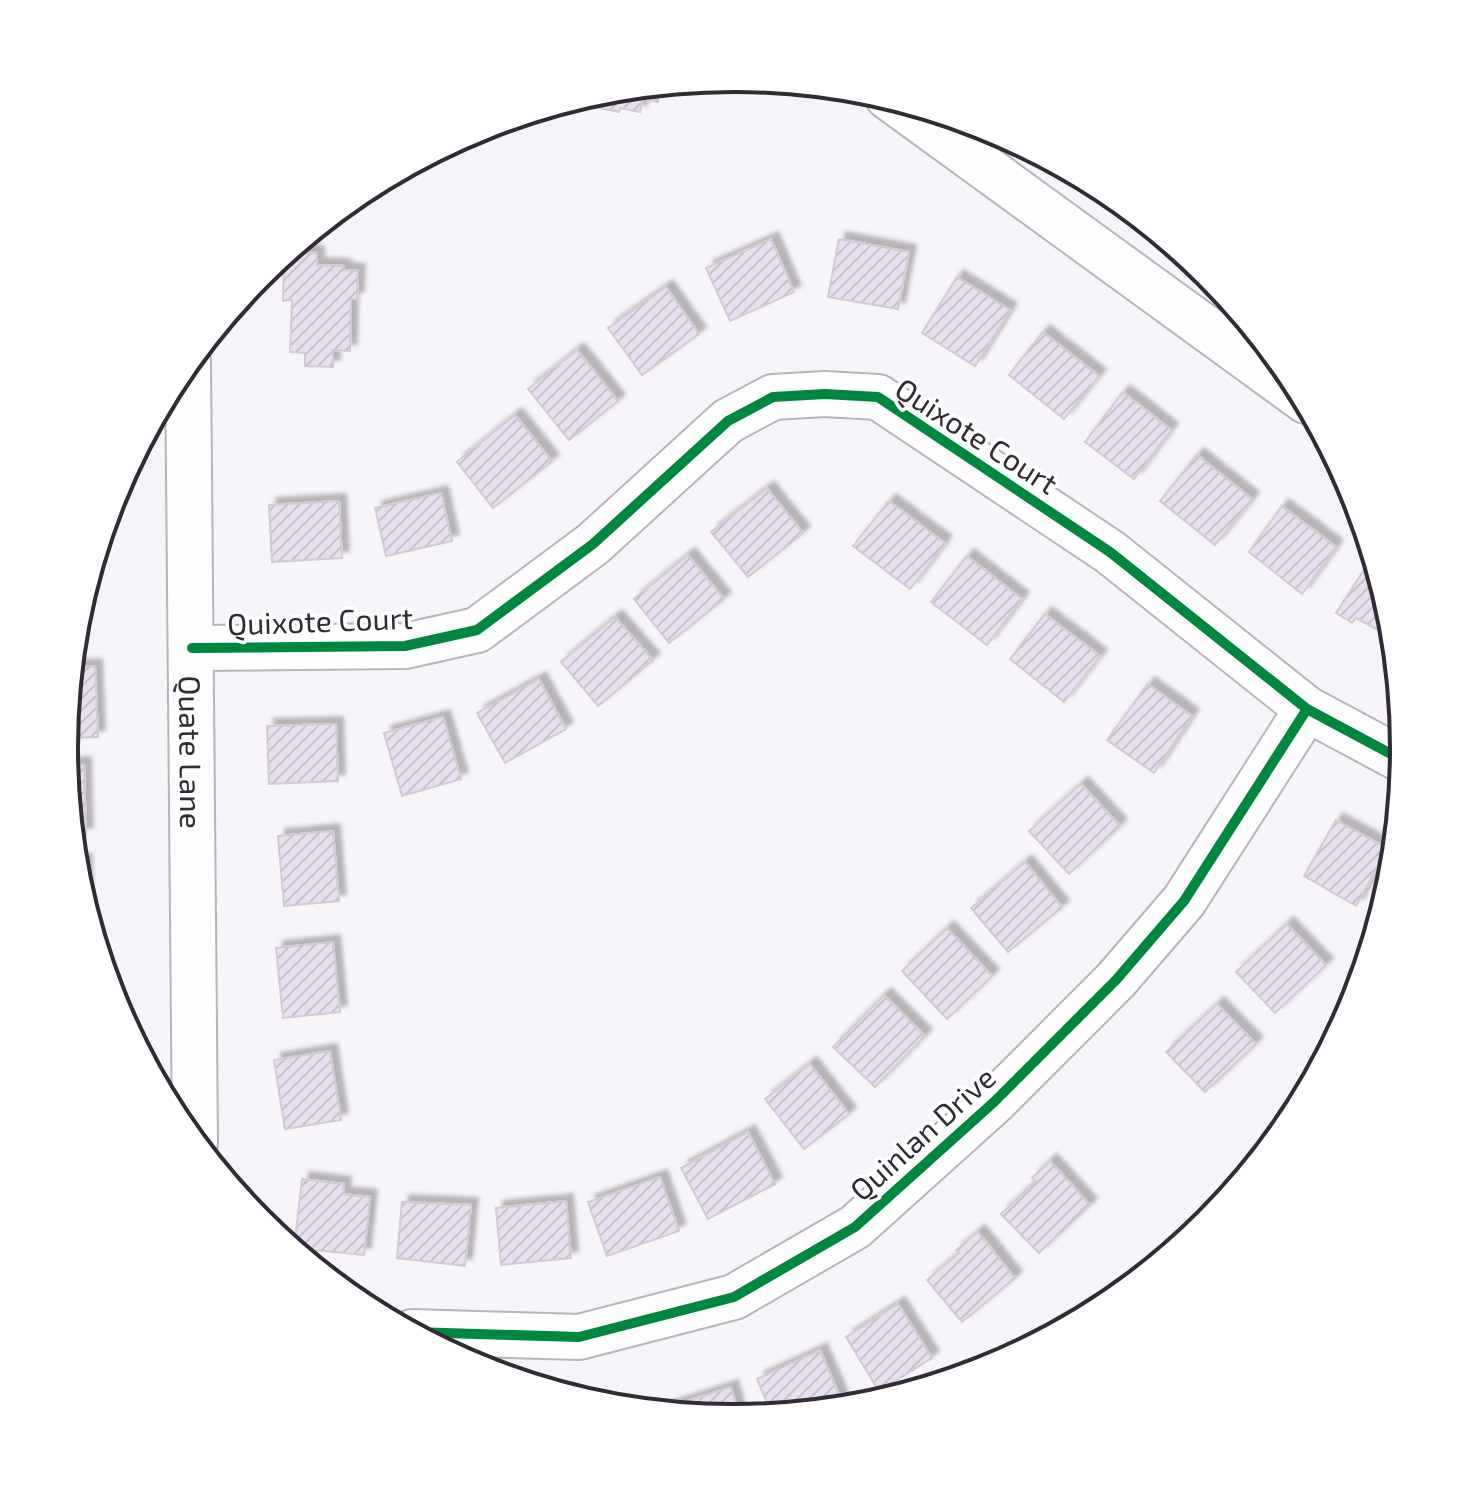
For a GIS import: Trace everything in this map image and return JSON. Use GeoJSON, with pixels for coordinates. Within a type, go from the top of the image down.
{"type":"FeatureCollection","features":[{"type":"Feature","properties":{"kind":"street"},"geometry":{"type":"LineString","coordinates":[[916,117],[1279,381]]}},
{"type":"Feature","properties":{"kind":"street","name":"Quate Lane"},"geometry":{"type":"LineString","coordinates":[[188,384],[195,1121]]}},
{"type":"Feature","properties":{"kind":"street","name":"Quixote Court"},"geometry":{"type":"LineString","coordinates":[[192,648],[405,646],[477,630],[593,544],[728,421],[773,397],[825,394],[878,397],[1110,552],[1307,709],[1391,754]]}},
{"type":"Feature","properties":{"kind":"street","name":"Quinlan Drive"},"geometry":{"type":"LineString","coordinates":[[436,1333],[579,1337],[734,1297],[855,1227],[994,1102],[1126,969],[1184,901],[1307,709]]}},
{"type":"Feature","properties":{"kind":"building"},"geometry":{"type":"Polygon","coordinates":[[[659,96],[658,102],[643,98],[640,112],[620,108],[619,112],[595,107],[606,104],[649,97],[659,96]]]}},
{"type":"Feature","properties":{"kind":"building"},"geometry":{"type":"Polygon","coordinates":[[[771,239],[794,292],[730,321],[706,268],[771,239]]]}},
{"type":"Feature","properties":{"kind":"building"},"geometry":{"type":"Polygon","coordinates":[[[839,239],[909,252],[898,309],[828,297],[839,239]]]}},
{"type":"Feature","properties":{"kind":"building"},"geometry":{"type":"Polygon","coordinates":[[[304,253],[317,253],[317,265],[344,266],[344,270],[358,271],[357,299],[351,299],[350,351],[333,350],[333,367],[305,366],[305,353],[290,352],[292,300],[283,301],[284,271],[304,253]]]}},
{"type":"Feature","properties":{"kind":"building"},"geometry":{"type":"Polygon","coordinates":[[[957,277],[1010,310],[975,366],[922,333],[957,277]]]}},
{"type":"Feature","properties":{"kind":"building"},"geometry":{"type":"Polygon","coordinates":[[[666,287],[699,334],[642,375],[608,328],[666,287]]]}},
{"type":"Feature","properties":{"kind":"building"},"geometry":{"type":"Polygon","coordinates":[[[1043,332],[1099,376],[1064,419],[1009,375],[1043,332]]]}},
{"type":"Feature","properties":{"kind":"building"},"geometry":{"type":"Polygon","coordinates":[[[577,350],[618,401],[569,440],[528,389],[577,350]]]}},
{"type":"Feature","properties":{"kind":"building"},"geometry":{"type":"Polygon","coordinates":[[[1123,392],[1171,430],[1134,479],[1085,442],[1123,392]]]}},
{"type":"Feature","properties":{"kind":"building"},"geometry":{"type":"Polygon","coordinates":[[[515,415],[552,461],[493,508],[457,462],[515,415]]]}},
{"type":"Feature","properties":{"kind":"building"},"geometry":{"type":"Polygon","coordinates":[[[1197,455],[1252,499],[1215,545],[1160,501],[1197,455]]]}},
{"type":"Feature","properties":{"kind":"building"},"geometry":{"type":"Polygon","coordinates":[[[767,488],[803,533],[748,577],[711,532],[767,488]]]}},
{"type":"Feature","properties":{"kind":"building"},"geometry":{"type":"Polygon","coordinates":[[[441,493],[452,541],[386,556],[375,508],[441,493]]]}},
{"type":"Feature","properties":{"kind":"building"},"geometry":{"type":"Polygon","coordinates":[[[339,501],[342,558],[272,562],[269,505],[339,501]]]}},
{"type":"Feature","properties":{"kind":"building"},"geometry":{"type":"Polygon","coordinates":[[[889,501],[945,543],[910,589],[853,546],[889,501]]]}},
{"type":"Feature","properties":{"kind":"building"},"geometry":{"type":"Polygon","coordinates":[[[1282,506],[1336,547],[1302,594],[1249,552],[1282,506]]]}},
{"type":"Feature","properties":{"kind":"building"},"geometry":{"type":"Polygon","coordinates":[[[688,555],[724,599],[669,643],[634,599],[688,555]]]}},
{"type":"Feature","properties":{"kind":"building"},"geometry":{"type":"Polygon","coordinates":[[[967,556],[1022,599],[987,645],[931,602],[967,556]]]}},
{"type":"Feature","properties":{"kind":"building"},"geometry":{"type":"Polygon","coordinates":[[[1366,568],[1380,631],[1356,618],[1352,623],[1336,613],[1366,568]]]}},
{"type":"Feature","properties":{"kind":"building"},"geometry":{"type":"Polygon","coordinates":[[[1045,614],[1100,656],[1064,702],[1010,659],[1045,614]]]}},
{"type":"Feature","properties":{"kind":"building"},"geometry":{"type":"Polygon","coordinates":[[[615,617],[653,660],[598,706],[561,662],[615,617]]]}},
{"type":"Feature","properties":{"kind":"building"},"geometry":{"type":"Polygon","coordinates":[[[95,666],[98,737],[78,738],[83,667],[95,666]]]}},
{"type":"Feature","properties":{"kind":"building"},"geometry":{"type":"Polygon","coordinates":[[[539,679],[566,729],[505,763],[477,713],[539,679]]]}},
{"type":"Feature","properties":{"kind":"building"},"geometry":{"type":"Polygon","coordinates":[[[1148,684],[1192,716],[1154,773],[1107,740],[1148,684]]]}},
{"type":"Feature","properties":{"kind":"building"},"geometry":{"type":"Polygon","coordinates":[[[443,717],[461,779],[402,796],[384,733],[443,717]]]}},
{"type":"Feature","properties":{"kind":"building"},"geometry":{"type":"Polygon","coordinates":[[[336,724],[338,781],[269,784],[267,726],[336,724]]]}},
{"type":"Feature","properties":{"kind":"building"},"geometry":{"type":"Polygon","coordinates":[[[78,764],[84,764],[86,835],[79,791],[78,764]]]}},
{"type":"Feature","properties":{"kind":"building"},"geometry":{"type":"Polygon","coordinates":[[[1081,784],[1120,826],[1069,874],[1029,831],[1081,784]]]}},
{"type":"Feature","properties":{"kind":"building"},"geometry":{"type":"Polygon","coordinates":[[[1336,820],[1383,846],[1380,863],[1356,906],[1304,876],[1336,820]]]}},
{"type":"Feature","properties":{"kind":"building"},"geometry":{"type":"Polygon","coordinates":[[[333,831],[339,901],[284,906],[278,836],[333,831]]]}},
{"type":"Feature","properties":{"kind":"building"},"geometry":{"type":"Polygon","coordinates":[[[1025,862],[1062,907],[1008,952],[971,908],[1025,862]]]}},
{"type":"Feature","properties":{"kind":"building"},"geometry":{"type":"Polygon","coordinates":[[[1287,924],[1326,965],[1275,1013],[1236,972],[1287,924]]]}},
{"type":"Feature","properties":{"kind":"building"},"geometry":{"type":"Polygon","coordinates":[[[947,928],[992,976],[947,1019],[902,971],[947,928]]]}},
{"type":"Feature","properties":{"kind":"building"},"geometry":{"type":"Polygon","coordinates":[[[333,942],[340,1012],[283,1018],[276,948],[333,942]]]}},
{"type":"Feature","properties":{"kind":"building"},"geometry":{"type":"Polygon","coordinates":[[[884,995],[925,1036],[875,1087],[833,1047],[884,995]]]}},
{"type":"Feature","properties":{"kind":"building"},"geometry":{"type":"Polygon","coordinates":[[[1217,1004],[1256,1044],[1205,1092],[1166,1052],[1217,1004]]]}},
{"type":"Feature","properties":{"kind":"building"},"geometry":{"type":"Polygon","coordinates":[[[330,1051],[341,1120],[285,1129],[274,1060],[330,1051]]]}},
{"type":"Feature","properties":{"kind":"building"},"geometry":{"type":"Polygon","coordinates":[[[810,1064],[849,1114],[804,1149],[765,1099],[810,1064]]]}},
{"type":"Feature","properties":{"kind":"building"},"geometry":{"type":"Polygon","coordinates":[[[748,1132],[775,1184],[708,1219],[681,1168],[748,1132]]]}},
{"type":"Feature","properties":{"kind":"building"},"geometry":{"type":"Polygon","coordinates":[[[1050,1161],[1090,1205],[1039,1253],[1001,1214],[1036,1181],[1032,1178],[1050,1161]]]}},
{"type":"Feature","properties":{"kind":"building"},"geometry":{"type":"Polygon","coordinates":[[[660,1177],[679,1231],[607,1256],[588,1202],[660,1177]]]}},
{"type":"Feature","properties":{"kind":"building"},"geometry":{"type":"Polygon","coordinates":[[[302,1179],[344,1184],[343,1194],[370,1197],[364,1255],[311,1250],[295,1236],[302,1179]]]}},
{"type":"Feature","properties":{"kind":"building"},"geometry":{"type":"Polygon","coordinates":[[[566,1201],[571,1258],[501,1265],[496,1208],[566,1201]]]}},
{"type":"Feature","properties":{"kind":"building"},"geometry":{"type":"Polygon","coordinates":[[[402,1202],[471,1205],[465,1266],[397,1258],[402,1202]]]}},
{"type":"Feature","properties":{"kind":"building"},"geometry":{"type":"Polygon","coordinates":[[[978,1232],[1015,1278],[962,1322],[927,1280],[978,1232]]]}},
{"type":"Feature","properties":{"kind":"building"},"geometry":{"type":"Polygon","coordinates":[[[898,1304],[932,1358],[887,1386],[877,1388],[846,1337],[898,1304]]]}},
{"type":"Feature","properties":{"kind":"building"},"geometry":{"type":"Polygon","coordinates":[[[820,1350],[840,1396],[767,1403],[757,1379],[820,1350]]]}},
{"type":"Feature","properties":{"kind":"building"},"geometry":{"type":"Polygon","coordinates":[[[731,1387],[736,1404],[692,1403],[684,1402],[731,1387]]]}},
{"type":"Feature","properties":{"kind":"cycle path"},"geometry":{"type":"LineString","coordinates":[[192,648],[405,646],[477,630],[593,544],[728,421],[773,397],[825,394],[878,397],[1110,552],[1307,709],[1391,754]]}},
{"type":"Feature","properties":{"kind":"cycle path"},"geometry":{"type":"LineString","coordinates":[[436,1333],[579,1337],[734,1297],[855,1227],[994,1102],[1116,980],[1184,901],[1307,709]]}}]}
